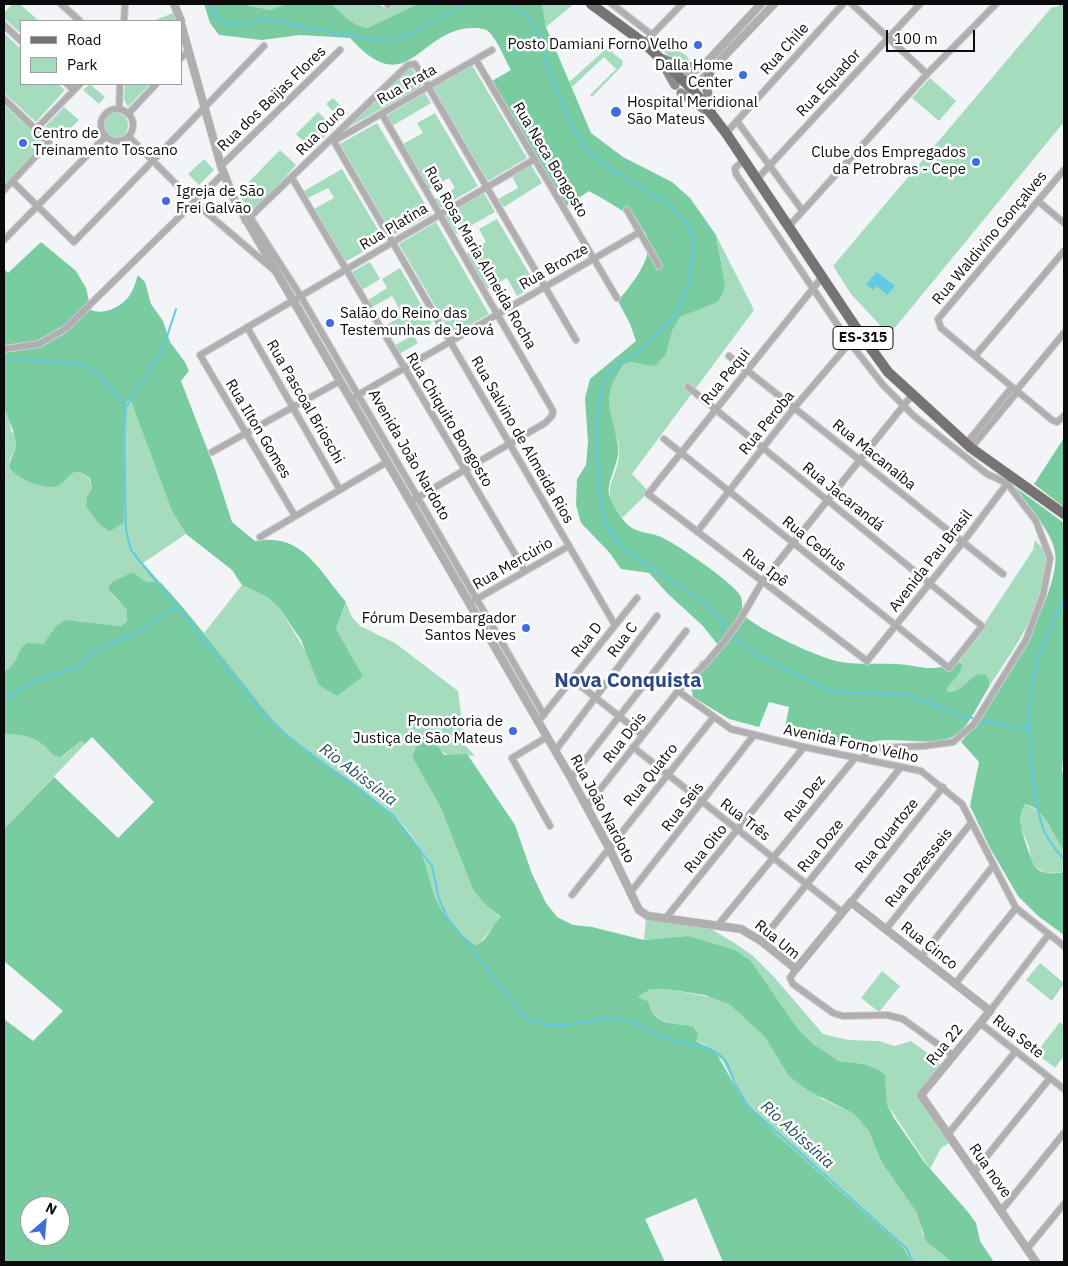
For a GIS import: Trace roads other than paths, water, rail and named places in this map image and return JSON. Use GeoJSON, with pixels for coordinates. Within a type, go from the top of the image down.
{"type":"FeatureCollection","features":[{"type":"Feature","properties":{"kind":"main road","name":"ES-315"},"geometry":{"type":"LineString","coordinates":[[591,4],[644,43],[659,57],[678,81],[693,90],[726,133],[743,161],[888,372],[969,446],[1010,480],[1064,514]]}},
{"type":"Feature","properties":{"kind":"main road"},"geometry":{"type":"LineString","coordinates":[[659,57],[684,67],[707,69],[706,95],[713,115]]}},
{"type":"Feature","properties":{"kind":"main road"},"geometry":{"type":"LineString","coordinates":[[681,93],[713,115]]}},
{"type":"Feature","properties":{"kind":"street"},"geometry":{"type":"LineString","coordinates":[[61,4],[79,20]]}},
{"type":"Feature","properties":{"kind":"street"},"geometry":{"type":"LineString","coordinates":[[124,20],[126,4]]}},
{"type":"Feature","properties":{"kind":"street","name":"Avenida João Nardoto"},"geometry":{"type":"LineString","coordinates":[[174,4],[180,20]]}},
{"type":"Feature","properties":{"kind":"street"},"geometry":{"type":"LineString","coordinates":[[605,13],[613,4],[652,34]]}},
{"type":"Feature","properties":{"kind":"street"},"geometry":{"type":"LineString","coordinates":[[644,43],[682,4]]}},
{"type":"Feature","properties":{"kind":"street"},"geometry":{"type":"LineString","coordinates":[[761,4],[707,69],[693,90],[687,94],[681,93],[678,81],[707,69],[774,4]]}},
{"type":"Feature","properties":{"kind":"street","name":"Rua Chile"},"geometry":{"type":"LineString","coordinates":[[726,133],[843,4]]}},
{"type":"Feature","properties":{"kind":"street"},"geometry":{"type":"LineString","coordinates":[[852,4],[927,74]]}},
{"type":"Feature","properties":{"kind":"street","name":"Rua Equador"},"geometry":{"type":"LineString","coordinates":[[757,179],[920,4]]}},
{"type":"Feature","properties":{"kind":"street"},"geometry":{"type":"LineString","coordinates":[[788,226],[927,74],[996,4]]}},
{"type":"Feature","properties":{"kind":"street"},"geometry":{"type":"LineString","coordinates":[[4,25],[20,40]]}},
{"type":"Feature","properties":{"kind":"street","name":"Avenida João Nardoto"},"geometry":{"type":"LineString","coordinates":[[182,27],[223,169],[248,219],[276,272],[340,381],[354,397],[418,497],[544,715]]}},
{"type":"Feature","properties":{"kind":"street"},"geometry":{"type":"LineString","coordinates":[[12,181],[74,242],[264,46]]}},
{"type":"Feature","properties":{"kind":"street","name":"Rua dos Beijas Flores"},"geometry":{"type":"LineString","coordinates":[[4,349],[26,347],[52,338],[79,318],[340,50]]}},
{"type":"Feature","properties":{"kind":"street","name":"Rua Prata"},"geometry":{"type":"LineString","coordinates":[[333,139],[382,114],[492,50]]}},
{"type":"Feature","properties":{"kind":"street"},"geometry":{"type":"LineString","coordinates":[[182,57],[188,51]]}},
{"type":"Feature","properties":{"kind":"street","name":"Rua Neca Bongosto"},"geometry":{"type":"LineString","coordinates":[[476,60],[617,298]]}},
{"type":"Feature","properties":{"kind":"street","name":"Rua Ouro"},"geometry":{"type":"LineString","coordinates":[[248,219],[411,64],[417,65],[429,87]]}},
{"type":"Feature","properties":{"kind":"street"},"geometry":{"type":"LineString","coordinates":[[67,85],[74,90]]}},
{"type":"Feature","properties":{"kind":"street"},"geometry":{"type":"LineString","coordinates":[[36,129],[79,85]]}},
{"type":"Feature","properties":{"kind":"street"},"geometry":{"type":"LineString","coordinates":[[119,110],[120,85]]}},
{"type":"Feature","properties":{"kind":"street"},"geometry":{"type":"LineString","coordinates":[[128,114],[155,85]]}},
{"type":"Feature","properties":{"kind":"street"},"geometry":{"type":"LineString","coordinates":[[429,87],[576,340]]}},
{"type":"Feature","properties":{"kind":"street"},"geometry":{"type":"LineString","coordinates":[[4,99],[49,142],[4,190]]}},
{"type":"Feature","properties":{"kind":"street"},"geometry":{"type":"LineString","coordinates":[[112,110],[119,110],[128,114],[132,124],[128,136],[119,140],[106,136],[101,127],[103,117],[112,110]]}},
{"type":"Feature","properties":{"kind":"street","name":"Rua Rosa Maria Almeida Rocha"},"geometry":{"type":"LineString","coordinates":[[382,114],[552,406],[552,416],[545,424],[510,443]]}},
{"type":"Feature","properties":{"kind":"street"},"geometry":{"type":"LineString","coordinates":[[737,121],[802,210]]}},
{"type":"Feature","properties":{"kind":"street"},"geometry":{"type":"LineString","coordinates":[[4,240],[106,136]]}},
{"type":"Feature","properties":{"kind":"street"},"geometry":{"type":"LineString","coordinates":[[128,136],[193,201],[276,272]]}},
{"type":"Feature","properties":{"kind":"street","name":"Rua Salvino de Almeida Rios"},"geometry":{"type":"LineString","coordinates":[[333,139],[615,625]]}},
{"type":"Feature","properties":{"kind":"street","name":"Rua Platina"},"geometry":{"type":"LineString","coordinates":[[200,356],[300,295],[347,270],[535,159]]}},
{"type":"Feature","properties":{"kind":"street"},"geometry":{"type":"LineString","coordinates":[[743,161],[735,168],[736,174],[813,289],[883,385],[904,406],[987,474],[1010,480],[1036,521],[1050,558],[1043,595],[1026,640],[974,724],[962,737],[953,742],[924,746],[875,748],[867,751],[863,760]]}},
{"type":"Feature","properties":{"kind":"street","name":"Rua Waldivino Gonçalves"},"geometry":{"type":"LineString","coordinates":[[975,356],[941,328],[938,319],[1064,170]]}},
{"type":"Feature","properties":{"kind":"street","name":"Rua Chiquito Bongosto"},"geometry":{"type":"LineString","coordinates":[[292,178],[525,571]]}},
{"type":"Feature","properties":{"kind":"street"},"geometry":{"type":"LineString","coordinates":[[1038,201],[1064,223]]}},
{"type":"Feature","properties":{"kind":"street"},"geometry":{"type":"LineString","coordinates":[[627,210],[659,266]]}},
{"type":"Feature","properties":{"kind":"street","name":"Avenida João Nardoto"},"geometry":{"type":"LineString","coordinates":[[248,219],[300,295],[387,462],[538,722]]}},
{"type":"Feature","properties":{"kind":"street","name":"Rua Bronze"},"geometry":{"type":"LineString","coordinates":[[354,397],[640,232]]}},
{"type":"Feature","properties":{"kind":"street"},"geometry":{"type":"LineString","coordinates":[[1064,251],[975,356],[1052,420],[1058,422],[1064,416]]}},
{"type":"Feature","properties":{"kind":"street","name":"Rua Pequi"},"geometry":{"type":"LineString","coordinates":[[648,494],[823,276]]}},
{"type":"Feature","properties":{"kind":"street","name":"Rua Pascoal Brioschi"},"geometry":{"type":"LineString","coordinates":[[248,327],[340,490]]}},
{"type":"Feature","properties":{"kind":"street","name":"Rua Peroba"},"geometry":{"type":"LineString","coordinates":[[697,532],[794,408],[859,332]]}},
{"type":"Feature","properties":{"kind":"street"},"geometry":{"type":"LineString","coordinates":[[969,446],[1064,333]]}},
{"type":"Feature","properties":{"kind":"street","name":"Rua Ilton Gomes"},"geometry":{"type":"LineString","coordinates":[[200,356],[295,516]]}},
{"type":"Feature","properties":{"kind":"street","name":"Rua Macanaíba"},"geometry":{"type":"LineString","coordinates":[[729,356],[1003,574]]}},
{"type":"Feature","properties":{"kind":"street"},"geometry":{"type":"LineString","coordinates":[[212,452],[340,381]]}},
{"type":"Feature","properties":{"kind":"street","name":"Rua Jacarandá"},"geometry":{"type":"LineString","coordinates":[[688,387],[982,626],[949,668]]}},
{"type":"Feature","properties":{"kind":"street"},"geometry":{"type":"LineString","coordinates":[[762,582],[912,395]]}},
{"type":"Feature","properties":{"kind":"street","name":"Rua Cedrus"},"geometry":{"type":"LineString","coordinates":[[664,439],[949,668]]}},
{"type":"Feature","properties":{"kind":"street"},"geometry":{"type":"LineString","coordinates":[[410,502],[510,443]]}},
{"type":"Feature","properties":{"kind":"street"},"geometry":{"type":"LineString","coordinates":[[260,537],[387,462]]}},
{"type":"Feature","properties":{"kind":"street","name":"Avenida Pau Brasil"},"geometry":{"type":"LineString","coordinates":[[867,661],[930,584],[1010,480]]}},
{"type":"Feature","properties":{"kind":"street","name":"Rua Ipê"},"geometry":{"type":"LineString","coordinates":[[648,494],[867,661]]}},
{"type":"Feature","properties":{"kind":"street","name":"Rua Mercúrio"},"geometry":{"type":"LineString","coordinates":[[470,603],[569,546]]}},
{"type":"Feature","properties":{"kind":"street","name":"Rua Dois"},"geometry":{"type":"LineString","coordinates":[[587,806],[678,691],[724,642],[740,620],[762,582]]}},
{"type":"Feature","properties":{"kind":"street","name":"Rua D"},"geometry":{"type":"LineString","coordinates":[[538,722],[637,598]]}},
{"type":"Feature","properties":{"kind":"street","name":"Rua C"},"geometry":{"type":"LineString","coordinates":[[555,751],[657,616]]}},
{"type":"Feature","properties":{"kind":"street"},"geometry":{"type":"LineString","coordinates":[[571,778],[686,631]]}},
{"type":"Feature","properties":{"kind":"street"},"geometry":{"type":"LineString","coordinates":[[572,680],[643,735]]}},
{"type":"Feature","properties":{"kind":"street","name":"Avenida Forno Velho"},"geometry":{"type":"LineString","coordinates":[[678,691],[713,718],[731,729],[804,747],[921,771],[962,804],[1016,908],[1064,946]]}},
{"type":"Feature","properties":{"kind":"street","name":"Rua Quatro"},"geometry":{"type":"LineString","coordinates":[[572,896],[713,718]]}},
{"type":"Feature","properties":{"kind":"street","name":"Rua João Nardoto"},"geometry":{"type":"LineString","coordinates":[[538,722],[587,806],[639,910]]}},
{"type":"Feature","properties":{"kind":"street","name":"Rua Seis"},"geometry":{"type":"LineString","coordinates":[[630,893],[754,735]]}},
{"type":"Feature","properties":{"kind":"street"},"geometry":{"type":"LineString","coordinates":[[547,737],[512,758],[550,826]]}},
{"type":"Feature","properties":{"kind":"street","name":"Rua Oito"},"geometry":{"type":"LineString","coordinates":[[665,919],[804,747]]}},
{"type":"Feature","properties":{"kind":"street","name":"Rua Três"},"geometry":{"type":"LineString","coordinates":[[633,748],[842,912]]}},
{"type":"Feature","properties":{"kind":"street","name":"Rua Dez"},"geometry":{"type":"LineString","coordinates":[[718,925],[855,758]]}},
{"type":"Feature","properties":{"kind":"street","name":"Rua Doze"},"geometry":{"type":"LineString","coordinates":[[761,941],[901,767]]}},
{"type":"Feature","properties":{"kind":"street","name":"Rua Quartoze"},"geometry":{"type":"LineString","coordinates":[[851,902],[943,787]]}},
{"type":"Feature","properties":{"kind":"street","name":"Rua Dezesseis"},"geometry":{"type":"LineString","coordinates":[[886,930],[971,822]]}},
{"type":"Feature","properties":{"kind":"street"},"geometry":{"type":"LineString","coordinates":[[921,957],[993,866]]}},
{"type":"Feature","properties":{"kind":"street"},"geometry":{"type":"LineString","coordinates":[[796,969],[851,902]]}},
{"type":"Feature","properties":{"kind":"street","name":"Rua Cinco"},"geometry":{"type":"LineString","coordinates":[[851,902],[990,1011]]}},
{"type":"Feature","properties":{"kind":"street"},"geometry":{"type":"LineString","coordinates":[[955,984],[1016,908]]}},
{"type":"Feature","properties":{"kind":"street","name":"Rua Um"},"geometry":{"type":"LineString","coordinates":[[639,910],[648,916],[741,928],[761,941],[796,969],[790,978],[793,984],[824,1008],[843,1016],[887,1015],[903,1019],[954,1056]]}},
{"type":"Feature","properties":{"kind":"street"},"geometry":{"type":"LineString","coordinates":[[990,1011],[1049,934]]}},
{"type":"Feature","properties":{"kind":"street","name":"Rua 22"},"geometry":{"type":"LineString","coordinates":[[921,1095],[990,1011]]}},
{"type":"Feature","properties":{"kind":"street","name":"Rua Sete"},"geometry":{"type":"LineString","coordinates":[[980,1023],[1064,1089]]}},
{"type":"Feature","properties":{"kind":"street"},"geometry":{"type":"LineString","coordinates":[[948,1134],[1016,1051]]}},
{"type":"Feature","properties":{"kind":"street"},"geometry":{"type":"LineString","coordinates":[[974,1172],[1050,1078]]}},
{"type":"Feature","properties":{"kind":"street","name":"Rua nove"},"geometry":{"type":"LineString","coordinates":[[921,1095],[1036,1262]]}},
{"type":"Feature","properties":{"kind":"street"},"geometry":{"type":"LineString","coordinates":[[1001,1211],[1064,1133]]}},
{"type":"Feature","properties":{"kind":"street"},"geometry":{"type":"LineString","coordinates":[[1027,1249],[1064,1204]]}},
{"type":"Feature","properties":{"kind":"water"},"geometry":{"type":"Polygon","coordinates":[[[877,272],[895,286],[887,295],[877,286],[873,290],[866,284],[877,272]]]}},
{"type":"Feature","properties":{"kind":"waterway"},"geometry":{"type":"LineString","coordinates":[[209,4],[218,19],[230,25],[265,19],[377,41],[407,36],[464,4]]}},
{"type":"Feature","properties":{"kind":"waterway"},"geometry":{"type":"LineString","coordinates":[[511,4],[525,14],[534,26],[560,99],[580,140],[591,154],[605,165],[670,206],[682,219],[691,234],[693,256],[687,287],[681,304],[656,337],[610,372],[602,388],[598,406],[596,449],[598,472],[603,512],[607,525],[614,537],[625,549],[712,609],[727,633]]}},
{"type":"Feature","properties":{"kind":"waterway"},"geometry":{"type":"LineString","coordinates":[[125,409],[163,349],[176,309]]}},
{"type":"Feature","properties":{"kind":"waterway","name":"Rio Abissínia"},"geometry":{"type":"LineString","coordinates":[[4,358],[82,364],[98,373],[123,404],[126,413],[124,430],[126,530],[131,550],[265,716],[288,737],[393,815],[432,866],[439,899],[447,917],[524,1017],[535,1022],[554,1025],[613,1018],[628,1020],[668,1039],[702,1046],[717,1053],[726,1062],[735,1084],[749,1107],[907,1249],[913,1262]]}},
{"type":"Feature","properties":{"kind":"waterway"},"geometry":{"type":"LineString","coordinates":[[1064,601],[1036,664],[1029,701],[1029,738],[1036,800],[1044,831],[1055,849],[1064,859]]}},
{"type":"Feature","properties":{"kind":"waterway"},"geometry":{"type":"LineString","coordinates":[[4,698],[34,682],[81,665],[98,649],[133,635],[170,610],[178,608]]}},
{"type":"Feature","properties":{"kind":"waterway"},"geometry":{"type":"LineString","coordinates":[[730,636],[758,656],[833,692],[906,694],[963,716],[1030,730]]}},
{"type":"Feature","properties":{"kind":"place","name":"Posto Damiani Forno Velho"},"geometry":{"type":"Point","coordinates":[698,45]}},
{"type":"Feature","properties":{"kind":"place","name":"Dalla Home Center"},"geometry":{"type":"Point","coordinates":[743,75]}},
{"type":"Feature","properties":{"kind":"place","name":"Hospital Meridional São Mateus"},"geometry":{"type":"Point","coordinates":[616,112]}},
{"type":"Feature","properties":{"kind":"place","name":"Centro de Treinamento Toscano"},"geometry":{"type":"Point","coordinates":[23,143]}},
{"type":"Feature","properties":{"kind":"place","name":"Clube dos Empregados da Petrobras - Cepe"},"geometry":{"type":"Point","coordinates":[976,162]}},
{"type":"Feature","properties":{"kind":"place","name":"Igreja de São Frei Galvão"},"geometry":{"type":"Point","coordinates":[166,201]}},
{"type":"Feature","properties":{"kind":"place","name":"Salão do Reino das Testemunhas de Jeová"},"geometry":{"type":"Point","coordinates":[330,323]}},
{"type":"Feature","properties":{"kind":"place","name":"Fórum Desembargador Santos Neves"},"geometry":{"type":"Point","coordinates":[526,628]}},
{"type":"Feature","properties":{"kind":"place","name":"Promotoria de Justiça de São Mateus"},"geometry":{"type":"Point","coordinates":[513,731]}},
{"type":"Feature","properties":{"kind":"district","name":"Nova Conquista"},"geometry":{"type":"Point","coordinates":[628,681]}}]}
